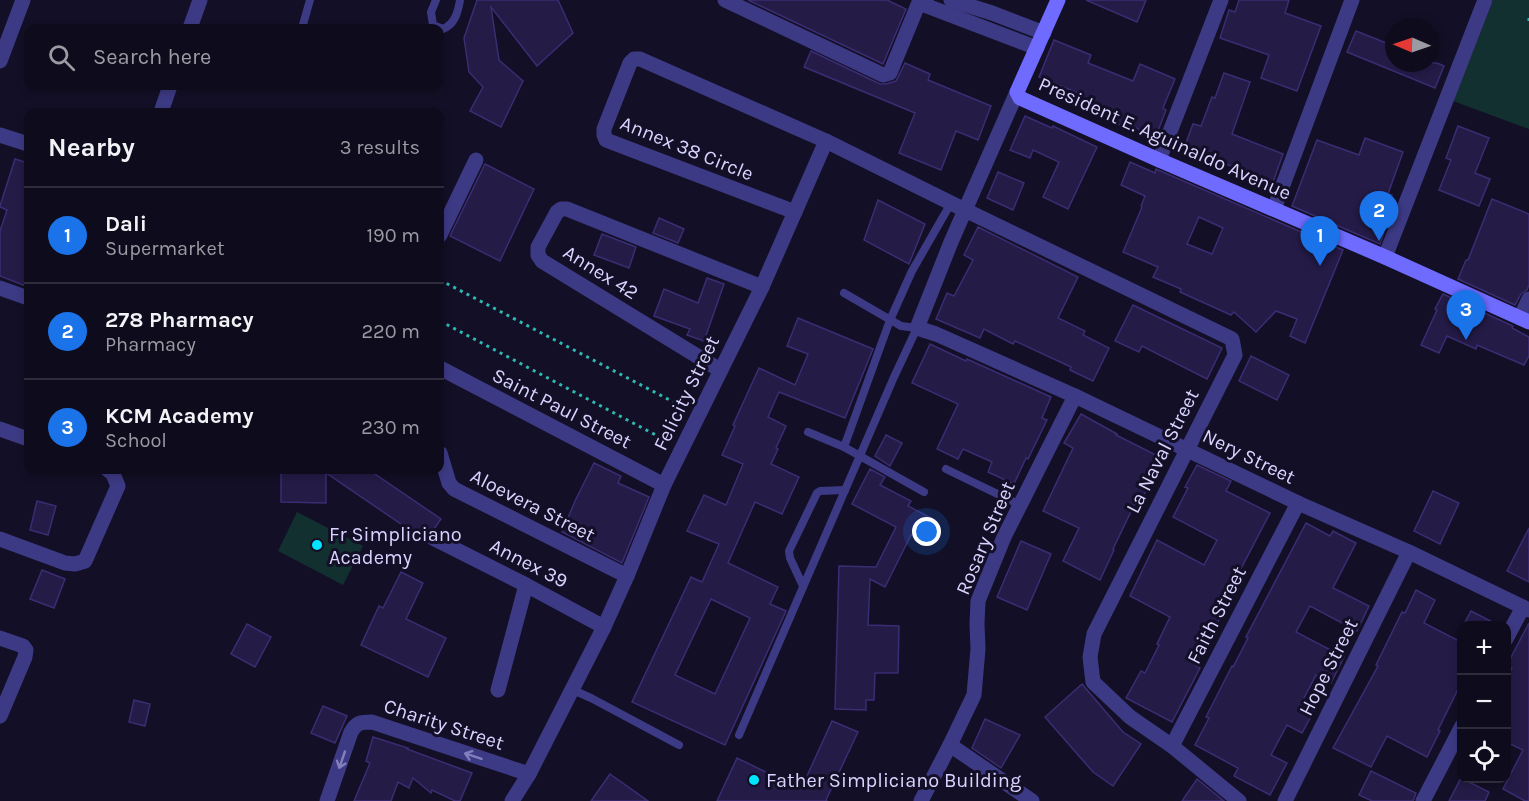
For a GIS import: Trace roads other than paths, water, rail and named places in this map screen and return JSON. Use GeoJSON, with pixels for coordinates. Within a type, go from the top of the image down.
{"type":"FeatureCollection","features":[{"type":"Feature","properties":{"kind":"main road"},"geometry":{"type":"LineString","coordinates":[[1017,92],[1058,0]]}},
{"type":"Feature","properties":{"kind":"main road","name":"President E. Aguinaldo Avenue"},"geometry":{"type":"LineString","coordinates":[[1017,92],[1020,98],[1525,320]]}},
{"type":"Feature","properties":{"kind":"street"},"geometry":{"type":"LineString","coordinates":[[0,61],[23,0]]}},
{"type":"Feature","properties":{"kind":"street"},"geometry":{"type":"LineString","coordinates":[[191,24],[200,0]]}},
{"type":"Feature","properties":{"kind":"street"},"geometry":{"type":"LineString","coordinates":[[725,0],[883,75],[890,73],[920,0]]}},
{"type":"Feature","properties":{"kind":"street"},"geometry":{"type":"LineString","coordinates":[[926,0],[927,6],[1010,20],[1044,33]]}},
{"type":"Feature","properties":{"kind":"street"},"geometry":{"type":"LineString","coordinates":[[951,0],[1004,35],[1037,48]]}},
{"type":"Feature","properties":{"kind":"street"},"geometry":{"type":"LineString","coordinates":[[1159,160],[1221,0]]}},
{"type":"Feature","properties":{"kind":"street"},"geometry":{"type":"LineString","coordinates":[[1274,209],[1352,0]]}},
{"type":"Feature","properties":{"kind":"street"},"geometry":{"type":"LineString","coordinates":[[1385,257],[1485,0]]}},
{"type":"Feature","properties":{"kind":"street"},"geometry":{"type":"LineString","coordinates":[[1004,35],[1010,20]]}},
{"type":"Feature","properties":{"kind":"street","name":"Annex 38 Circle"},"geometry":{"type":"LineString","coordinates":[[795,212],[606,140],[604,129],[630,63],[634,59],[640,59],[826,141]]}},
{"type":"Feature","properties":{"kind":"street"},"geometry":{"type":"LineString","coordinates":[[162,108],[169,90]]}},
{"type":"Feature","properties":{"kind":"street"},"geometry":{"type":"LineString","coordinates":[[916,328],[1017,92]]}},
{"type":"Feature","properties":{"kind":"street"},"geometry":{"type":"LineString","coordinates":[[0,135],[24,143]]}},
{"type":"Feature","properties":{"kind":"street"},"geometry":{"type":"LineString","coordinates":[[826,141],[965,210]]}},
{"type":"Feature","properties":{"kind":"street","name":"Felicity Street"},"geometry":{"type":"LineString","coordinates":[[512,801],[529,774],[604,627],[664,485],[762,286],[826,141]]}},
{"type":"Feature","properties":{"kind":"street"},"geometry":{"type":"LineString","coordinates":[[444,228],[476,160]]}},
{"type":"Feature","properties":{"kind":"street","name":"Annex 42"},"geometry":{"type":"LineString","coordinates":[[720,370],[542,261],[538,255],[537,246],[557,212],[567,209],[762,286]]}},
{"type":"Feature","properties":{"kind":"street","name":"La Naval Street"},"geometry":{"type":"LineString","coordinates":[[965,210],[1232,339],[1235,355],[1094,634],[1090,657],[1093,682],[1130,717],[1172,746],[1239,801]]}},
{"type":"Feature","properties":{"kind":"street"},"geometry":{"type":"LineString","coordinates":[[0,288],[24,296]]}},
{"type":"Feature","properties":{"kind":"street"},"geometry":{"type":"LineString","coordinates":[[1525,320],[1529,298]]}},
{"type":"Feature","properties":{"kind":"street","name":"Nery Street"},"geometry":{"type":"LineString","coordinates":[[916,328],[936,334],[1075,396],[1298,503],[1409,552],[1526,608]]}},
{"type":"Feature","properties":{"kind":"street","name":"Saint Paul Street"},"geometry":{"type":"LineString","coordinates":[[444,375],[664,485]]}},
{"type":"Feature","properties":{"kind":"street","name":"Rosary Street"},"geometry":{"type":"LineString","coordinates":[[921,801],[974,695],[978,649],[978,601],[1004,537],[1075,396]]}},
{"type":"Feature","properties":{"kind":"street"},"geometry":{"type":"LineString","coordinates":[[0,429],[24,438]]}},
{"type":"Feature","properties":{"kind":"street","name":"Aloevera Street"},"geometry":{"type":"LineString","coordinates":[[444,466],[449,483],[454,489],[627,576]]}},
{"type":"Feature","properties":{"kind":"street"},"geometry":{"type":"LineString","coordinates":[[0,539],[65,563],[75,564],[85,561],[118,486],[113,474]]}},
{"type":"Feature","properties":{"kind":"street","name":"Faith Street"},"geometry":{"type":"LineString","coordinates":[[1172,746],[1298,503]]}},
{"type":"Feature","properties":{"kind":"street","name":"Annex 39"},"geometry":{"type":"LineString","coordinates":[[434,538],[604,627]]}},
{"type":"Feature","properties":{"kind":"street","name":"Hope Street"},"geometry":{"type":"LineString","coordinates":[[1285,801],[1409,552]]}},
{"type":"Feature","properties":{"kind":"street"},"geometry":{"type":"LineString","coordinates":[[498,690],[526,585]]}},
{"type":"Feature","properties":{"kind":"street"},"geometry":{"type":"LineString","coordinates":[[1511,631],[1526,608]]}},
{"type":"Feature","properties":{"kind":"street"},"geometry":{"type":"LineString","coordinates":[[0,638],[23,646],[26,650],[0,716]]}},
{"type":"Feature","properties":{"kind":"street","name":"Charity Street"},"geometry":{"type":"LineString","coordinates":[[327,801],[351,732],[360,722],[372,722],[529,774]]}},
{"type":"Feature","properties":{"kind":"street"},"geometry":{"type":"LineString","coordinates":[[1423,801],[1459,729]]}},
{"type":"Feature","properties":{"kind":"street"},"geometry":{"type":"LineString","coordinates":[[950,745],[1032,801]]}},
{"type":"Feature","properties":{"kind":"lane"},"geometry":{"type":"LineString","coordinates":[[303,24],[310,0]]}},
{"type":"Feature","properties":{"kind":"lane"},"geometry":{"type":"LineString","coordinates":[[434,24],[431,12],[436,0]]}},
{"type":"Feature","properties":{"kind":"lane"},"geometry":{"type":"LineString","coordinates":[[444,29],[450,26],[458,12],[460,0]]}},
{"type":"Feature","properties":{"kind":"lane"},"geometry":{"type":"LineString","coordinates":[[844,447],[890,321],[912,271],[951,203]]}},
{"type":"Feature","properties":{"kind":"lane"},"geometry":{"type":"LineString","coordinates":[[739,735],[916,328],[901,326],[890,321],[844,293]]}},
{"type":"Feature","properties":{"kind":"lane"},"geometry":{"type":"LineString","coordinates":[[808,432],[844,447],[924,492]]}},
{"type":"Feature","properties":{"kind":"lane"},"geometry":{"type":"LineString","coordinates":[[946,469],[1020,505]]}},
{"type":"Feature","properties":{"kind":"lane"},"geometry":{"type":"LineString","coordinates":[[803,586],[789,551],[817,493],[845,490]]}},
{"type":"Feature","properties":{"kind":"lane"},"geometry":{"type":"LineString","coordinates":[[573,690],[679,745]]}},
{"type":"Feature","properties":{"kind":"place","name":"278 Pharmacy"},"geometry":{"type":"Point","coordinates":[1379,241]}},
{"type":"Feature","properties":{"kind":"place","name":"Dali"},"geometry":{"type":"Point","coordinates":[1320,266]}},
{"type":"Feature","properties":{"kind":"place","name":"KCM Academy"},"geometry":{"type":"Point","coordinates":[1466,340]}},
{"type":"Feature","properties":{"kind":"place","name":"Fr Simpliciano Academy"},"geometry":{"type":"Point","coordinates":[317,545]}},
{"type":"Feature","properties":{"kind":"place","name":"Father Simpliciano Building"},"geometry":{"type":"Point","coordinates":[754,780]}}]}
